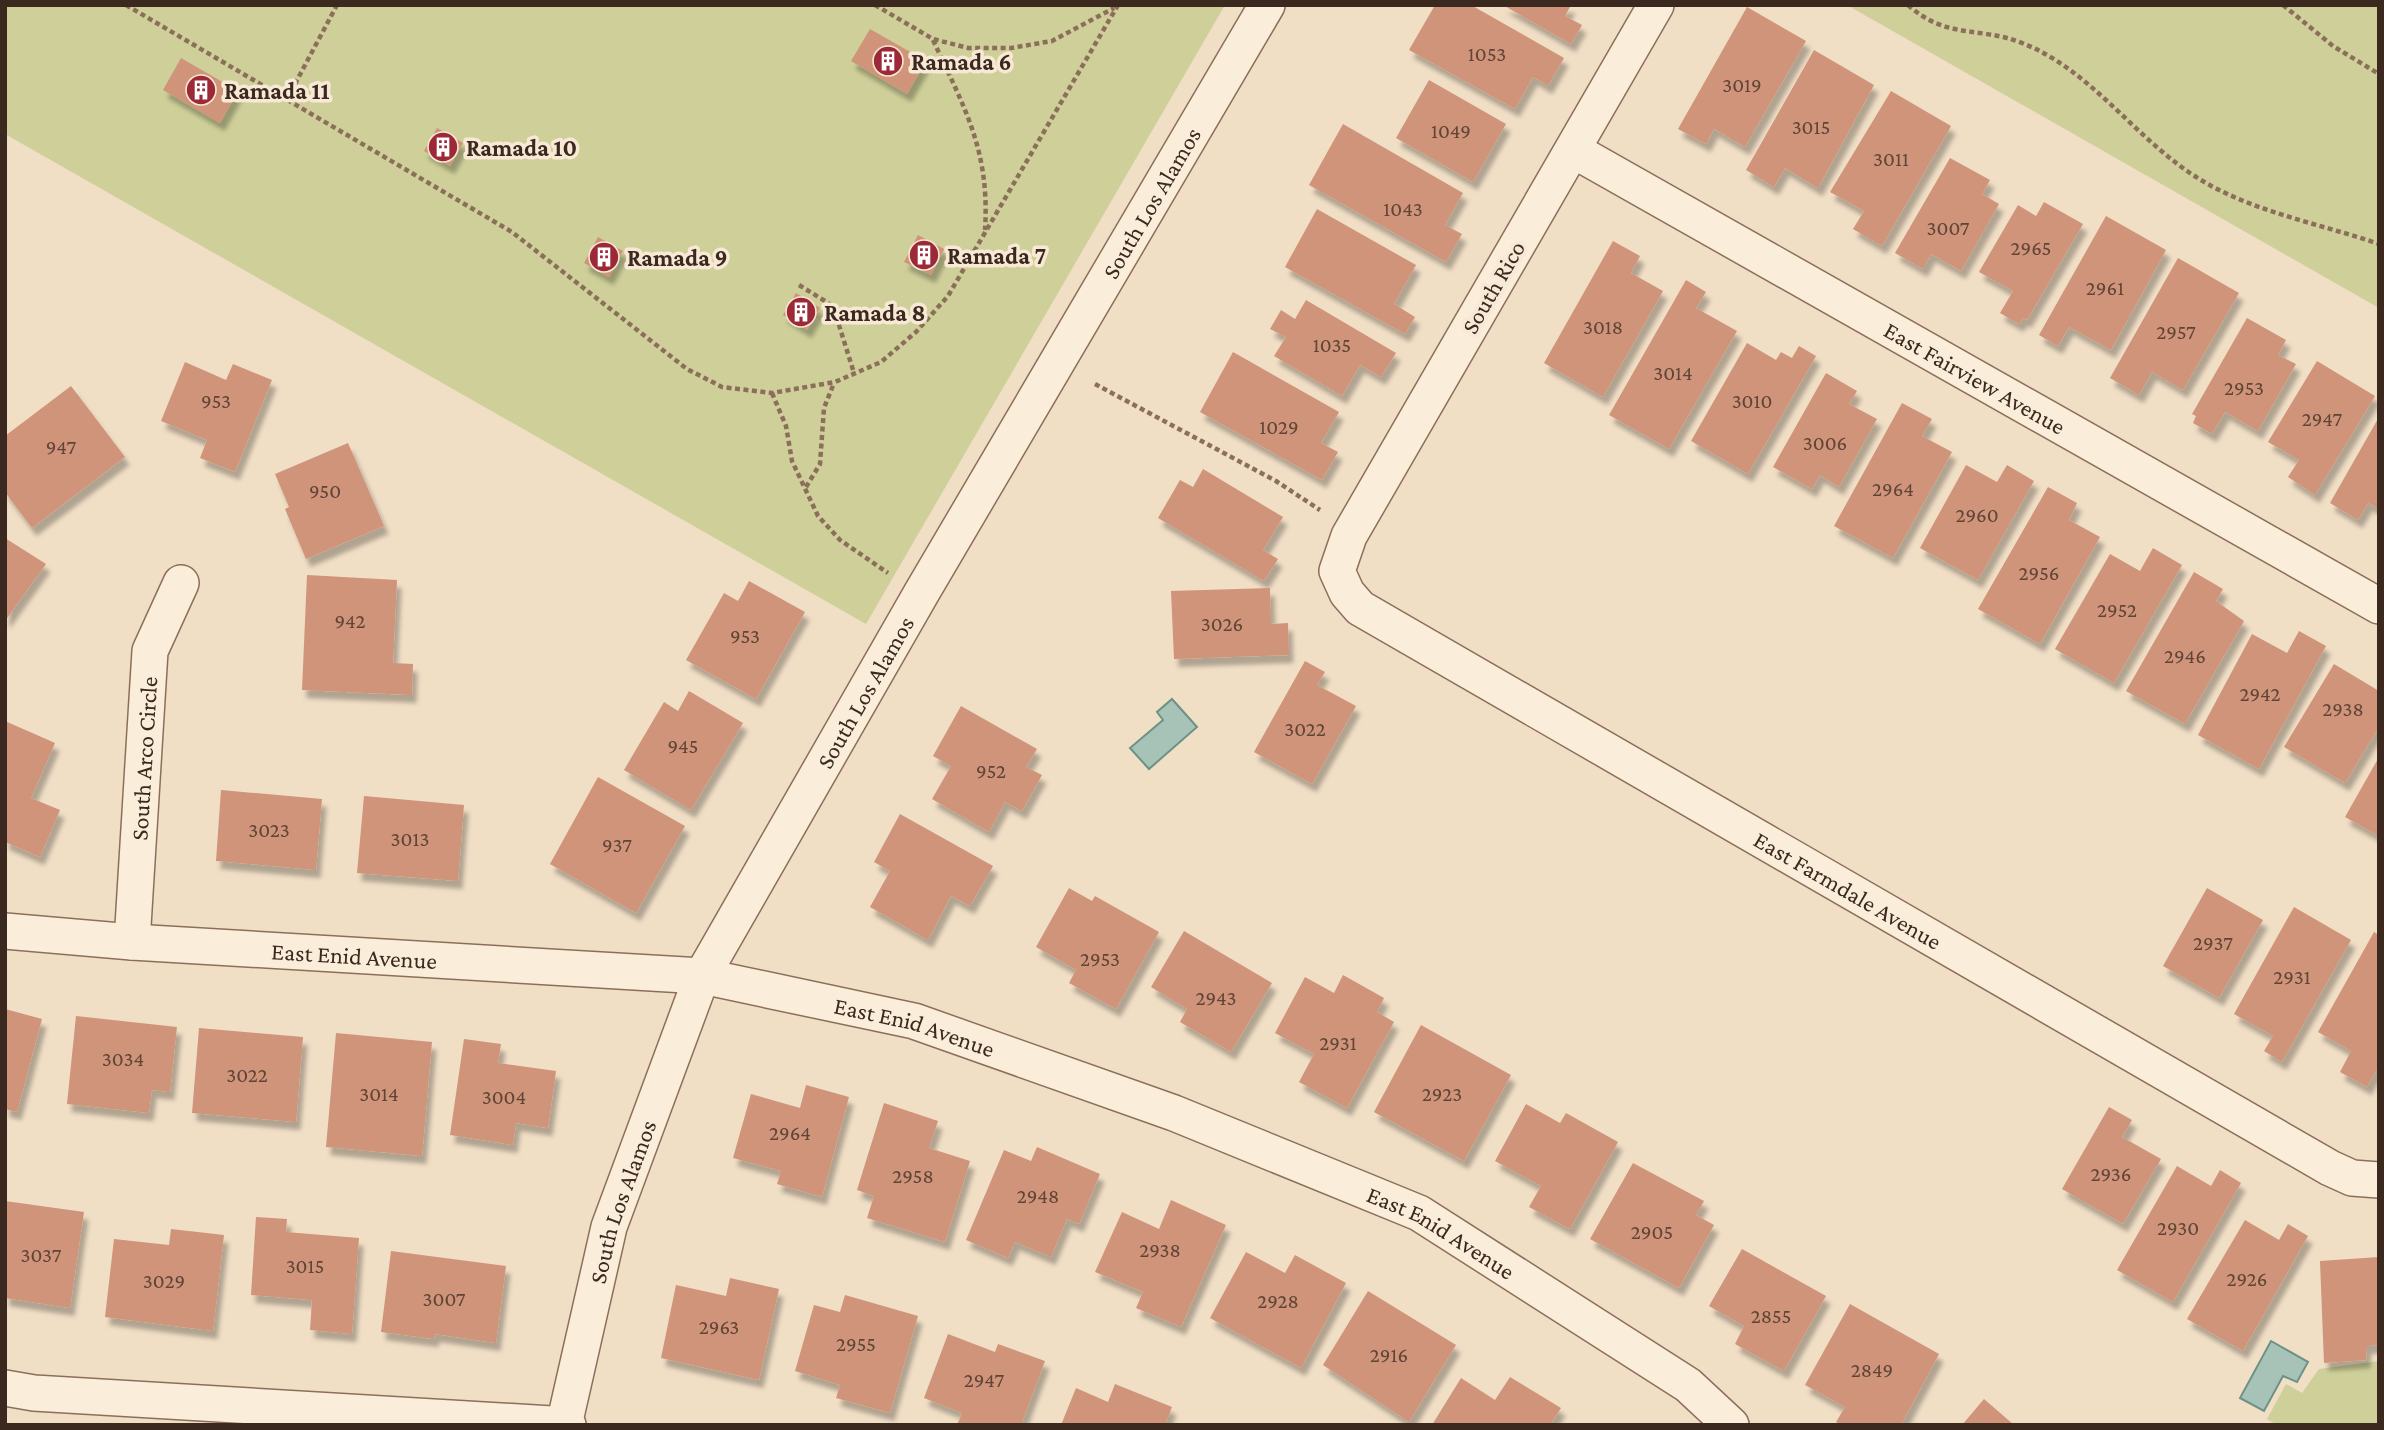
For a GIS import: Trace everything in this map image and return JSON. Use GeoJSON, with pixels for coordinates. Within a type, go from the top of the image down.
{"type":"FeatureCollection","features":[{"type":"Feature","properties":{"kind":"street","name":"South Los Alamos"},"geometry":{"type":"LineString","coordinates":[[566,1424],[609,1227],[702,976],[922,592],[1268,5]]}},
{"type":"Feature","properties":{"kind":"street","name":"South Rico"},"geometry":{"type":"LineString","coordinates":[[1338,571],[1349,536],[1656,5]]}},
{"type":"Feature","properties":{"kind":"street","name":"East Fairview Avenue"},"geometry":{"type":"LineString","coordinates":[[1573,150],[2379,606]]}},
{"type":"Feature","properties":{"kind":"street","name":"East Farmdale Avenue"},"geometry":{"type":"LineString","coordinates":[[1338,571],[1346,593],[1371,615],[2330,1168],[2352,1178],[2379,1180]]}},
{"type":"Feature","properties":{"kind":"street","name":"South Arco Circle"},"geometry":{"type":"LineString","coordinates":[[132,942],[150,651],[181,583]]}},
{"type":"Feature","properties":{"kind":"street","name":"East Enid Avenue"},"geometry":{"type":"LineString","coordinates":[[5,931],[132,942],[702,976],[914,1021],[1174,1112],[1419,1213],[1688,1385],[1731,1425]]}},
{"type":"Feature","properties":{"kind":"street"},"geometry":{"type":"LineString","coordinates":[[5,1388],[34,1393],[566,1424]]}},
{"type":"Feature","properties":{"kind":"path"},"geometry":{"type":"LineString","coordinates":[[286,99],[337,5]]}},
{"type":"Feature","properties":{"kind":"path"},"geometry":{"type":"LineString","coordinates":[[875,5],[933,39],[968,48],[1011,48],[1052,41],[1117,6]]}},
{"type":"Feature","properties":{"kind":"path"},"geometry":{"type":"LineString","coordinates":[[1908,5],[1920,16],[1946,29],[2022,42],[2066,66],[2092,86],[2155,146],[2191,174],[2224,192],[2289,218],[2379,244]]}},
{"type":"Feature","properties":{"kind":"path"},"geometry":{"type":"LineString","coordinates":[[2283,5],[2333,46],[2379,74]]}},
{"type":"Feature","properties":{"kind":"path"},"geometry":{"type":"LineString","coordinates":[[129,6],[512,232],[687,369],[722,387],[772,393],[835,382],[881,362],[916,331],[948,296],[1117,6]]}},
{"type":"Feature","properties":{"kind":"path"},"geometry":{"type":"LineString","coordinates":[[933,39],[974,125],[986,176],[985,232]]}},
{"type":"Feature","properties":{"kind":"path"},"geometry":{"type":"LineString","coordinates":[[799,285],[833,306],[854,373]]}},
{"type":"Feature","properties":{"kind":"path"},"geometry":{"type":"LineString","coordinates":[[806,487],[820,464],[824,408],[835,382]]}},
{"type":"Feature","properties":{"kind":"path"},"geometry":{"type":"LineString","coordinates":[[1095,384],[1276,481],[1323,512]]}},
{"type":"Feature","properties":{"kind":"path"},"geometry":{"type":"LineString","coordinates":[[772,393],[786,426],[792,461],[818,516],[840,540],[870,562],[922,592]]}},
{"type":"Feature","properties":{"kind":"green space"},"geometry":{"type":"Polygon","coordinates":[[[5,5],[1225,5],[866,624],[5,134],[5,5]]]}},
{"type":"Feature","properties":{"kind":"green space"},"geometry":{"type":"Polygon","coordinates":[[[1847,5],[2379,5],[2379,308],[1847,5]]]}},
{"type":"Feature","properties":{"kind":"green space"},"geometry":{"type":"Polygon","coordinates":[[[2379,1361],[2379,1425],[2277,1425],[2267,1419],[2286,1384],[2302,1393],[2319,1369],[2379,1361]]]}},
{"type":"Feature","properties":{"kind":"shaded area"},"geometry":{"type":"Polygon","coordinates":[[[1172,699],[1197,727],[1149,769],[1130,748],[1163,720],[1157,712],[1172,699]]]}},
{"type":"Feature","properties":{"kind":"shaded area"},"geometry":{"type":"Polygon","coordinates":[[[2271,1341],[2308,1362],[2297,1382],[2283,1376],[2264,1411],[2240,1398],[2271,1341]]]}},
{"type":"Feature","properties":{"kind":"building"},"geometry":{"type":"Polygon","coordinates":[[[1435,5],[1471,5],[1564,58],[1548,86],[1533,77],[1515,109],[1409,50],[1435,5]]]}},
{"type":"Feature","properties":{"kind":"building"},"geometry":{"type":"Polygon","coordinates":[[[1503,5],[1571,5],[1565,16],[1582,25],[1571,44],[1503,5]]]}},
{"type":"Feature","properties":{"kind":"building"},"geometry":{"type":"Polygon","coordinates":[[[1747,7],[1806,41],[1745,147],[1714,129],[1706,144],[1678,129],[1747,7]]]}},
{"type":"Feature","properties":{"kind":"building","name":"Ramada 6"},"geometry":{"type":"Polygon","coordinates":[[[870,29],[926,61],[907,94],[851,61],[870,29]]]}},
{"type":"Feature","properties":{"kind":"building"},"geometry":{"type":"Polygon","coordinates":[[[1814,50],[1874,85],[1818,188],[1785,168],[1774,187],[1746,170],[1814,50]]]}},
{"type":"Feature","properties":{"kind":"building","name":"Ramada 11"},"geometry":{"type":"Polygon","coordinates":[[[181,58],[238,91],[220,123],[163,90],[181,58]]]}},
{"type":"Feature","properties":{"kind":"building"},"geometry":{"type":"Polygon","coordinates":[[[1429,80],[1506,124],[1473,182],[1396,138],[1429,80]]]}},
{"type":"Feature","properties":{"kind":"building"},"geometry":{"type":"Polygon","coordinates":[[[1891,91],[1951,126],[1882,246],[1853,229],[1864,211],[1830,192],[1891,91]]]}},
{"type":"Feature","properties":{"kind":"building"},"geometry":{"type":"Polygon","coordinates":[[[1343,124],[1463,193],[1445,225],[1462,234],[1446,262],[1309,185],[1343,124]]]}},
{"type":"Feature","properties":{"kind":"building","name":"Ramada 10"},"geometry":{"type":"Polygon","coordinates":[[[437,128],[463,143],[450,166],[424,151],[437,128]]]}},
{"type":"Feature","properties":{"kind":"building"},"geometry":{"type":"Polygon","coordinates":[[[1950,158],[1990,180],[1982,194],[1999,204],[1961,271],[1931,254],[1923,269],[1895,253],[1950,158]]]}},
{"type":"Feature","properties":{"kind":"building"},"geometry":{"type":"Polygon","coordinates":[[[2044,202],[2083,224],[2027,320],[2023,318],[2019,324],[2000,313],[2013,291],[1979,272],[2018,205],[2036,216],[2044,202]]]}},
{"type":"Feature","properties":{"kind":"building"},"geometry":{"type":"Polygon","coordinates":[[[1317,209],[1416,265],[1394,304],[1415,317],[1405,334],[1285,267],[1317,209]]]}},
{"type":"Feature","properties":{"kind":"building"},"geometry":{"type":"Polygon","coordinates":[[[2106,216],[2166,250],[2111,350],[2069,327],[2058,346],[2039,335],[2106,216]]]}},
{"type":"Feature","properties":{"kind":"building","name":"Ramada 7"},"geometry":{"type":"Polygon","coordinates":[[[918,235],[944,249],[931,275],[904,262],[918,235]]]}},
{"type":"Feature","properties":{"kind":"building","name":"Ramada 9"},"geometry":{"type":"Polygon","coordinates":[[[598,237],[623,251],[609,277],[584,263],[598,237]]]}},
{"type":"Feature","properties":{"kind":"building"},"geometry":{"type":"Polygon","coordinates":[[[1613,241],[1640,256],[1631,273],[1663,291],[1603,397],[1544,363],[1613,241]]]}},
{"type":"Feature","properties":{"kind":"building"},"geometry":{"type":"Polygon","coordinates":[[[2178,258],[2239,293],[2183,390],[2152,372],[2139,395],[2110,378],[2178,258]]]}},
{"type":"Feature","properties":{"kind":"building"},"geometry":{"type":"Polygon","coordinates":[[[1686,280],[1706,292],[1696,308],[1737,331],[1669,449],[1609,415],[1686,280]]]}},
{"type":"Feature","properties":{"kind":"building","name":"Ramada 8"},"geometry":{"type":"Polygon","coordinates":[[[796,293],[820,308],[807,330],[783,315],[796,293]]]}},
{"type":"Feature","properties":{"kind":"building"},"geometry":{"type":"Polygon","coordinates":[[[1306,300],[1396,353],[1381,377],[1360,365],[1342,396],[1274,356],[1286,337],[1270,329],[1281,310],[1295,319],[1306,300]]]}},
{"type":"Feature","properties":{"kind":"building"},"geometry":{"type":"Polygon","coordinates":[[[2247,318],[2286,340],[2278,355],[2296,364],[2258,431],[2225,412],[2212,434],[2193,423],[2196,416],[2192,414],[2247,318]]]}},
{"type":"Feature","properties":{"kind":"building"},"geometry":{"type":"Polygon","coordinates":[[[1747,343],[1776,360],[1781,352],[1792,358],[1799,346],[1816,356],[1748,474],[1691,441],[1747,343]]]}},
{"type":"Feature","properties":{"kind":"building"},"geometry":{"type":"Polygon","coordinates":[[[1233,352],[1339,412],[1321,443],[1338,452],[1322,480],[1200,412],[1233,352]]]}},
{"type":"Feature","properties":{"kind":"building"},"geometry":{"type":"Polygon","coordinates":[[[2317,361],[2375,396],[2315,495],[2288,477],[2299,460],[2268,442],[2317,361]]]}},
{"type":"Feature","properties":{"kind":"building"},"geometry":{"type":"Polygon","coordinates":[[[185,362],[226,380],[233,364],[272,380],[235,472],[200,458],[207,440],[161,421],[185,362]]]}},
{"type":"Feature","properties":{"kind":"building"},"geometry":{"type":"Polygon","coordinates":[[[1826,373],[1857,391],[1849,404],[1877,419],[1839,487],[1820,475],[1812,489],[1773,467],[1826,373]]]}},
{"type":"Feature","properties":{"kind":"building"},"geometry":{"type":"Polygon","coordinates":[[[71,386],[125,457],[32,528],[5,492],[5,436],[71,386]]]}},
{"type":"Feature","properties":{"kind":"building"},"geometry":{"type":"Polygon","coordinates":[[[1902,403],[1932,419],[1922,436],[1952,452],[1893,558],[1834,526],[1902,403]]]}},
{"type":"Feature","properties":{"kind":"building"},"geometry":{"type":"Polygon","coordinates":[[[2379,417],[2379,509],[2368,503],[2358,520],[2330,503],[2379,417]]]}},
{"type":"Feature","properties":{"kind":"building"},"geometry":{"type":"Polygon","coordinates":[[[348,443],[384,526],[306,559],[285,509],[289,507],[275,474],[348,443]]]}},
{"type":"Feature","properties":{"kind":"building"},"geometry":{"type":"Polygon","coordinates":[[[1966,465],[1997,482],[2007,465],[2034,481],[1978,580],[1920,548],[1966,465]]]}},
{"type":"Feature","properties":{"kind":"building"},"geometry":{"type":"Polygon","coordinates":[[[1203,469],[1283,517],[1263,550],[1278,559],[1264,581],[1158,518],[1180,480],[1193,487],[1203,469]]]}},
{"type":"Feature","properties":{"kind":"building"},"geometry":{"type":"Polygon","coordinates":[[[2048,487],[2077,503],[2069,520],[2100,537],[2040,644],[1978,609],[2048,487]]]}},
{"type":"Feature","properties":{"kind":"building"},"geometry":{"type":"Polygon","coordinates":[[[5,538],[46,564],[5,621],[5,538]]]}},
{"type":"Feature","properties":{"kind":"building"},"geometry":{"type":"Polygon","coordinates":[[[2153,548],[2182,565],[2114,683],[2055,649],[2110,554],[2140,571],[2153,548]]]}},
{"type":"Feature","properties":{"kind":"building"},"geometry":{"type":"Polygon","coordinates":[[[2194,572],[2223,589],[2216,601],[2244,621],[2185,724],[2126,691],[2194,572]]]}},
{"type":"Feature","properties":{"kind":"building"},"geometry":{"type":"Polygon","coordinates":[[[307,575],[397,580],[393,663],[413,664],[412,695],[302,690],[307,575]]]}},
{"type":"Feature","properties":{"kind":"building"},"geometry":{"type":"Polygon","coordinates":[[[749,581],[805,612],[756,699],[686,660],[724,593],[738,601],[749,581]]]}},
{"type":"Feature","properties":{"kind":"building"},"geometry":{"type":"Polygon","coordinates":[[[1270,588],[1271,624],[1288,623],[1289,655],[1174,659],[1171,591],[1270,588]]]}},
{"type":"Feature","properties":{"kind":"building"},"geometry":{"type":"Polygon","coordinates":[[[2299,631],[2326,646],[2259,769],[2198,735],[2252,634],[2287,653],[2299,631]]]}},
{"type":"Feature","properties":{"kind":"building"},"geometry":{"type":"Polygon","coordinates":[[[1305,661],[1325,672],[1317,685],[1356,706],[1312,784],[1254,752],[1305,661]]]}},
{"type":"Feature","properties":{"kind":"building"},"geometry":{"type":"Polygon","coordinates":[[[2334,664],[2379,691],[2379,727],[2345,783],[2284,747],[2334,664]]]}},
{"type":"Feature","properties":{"kind":"building"},"geometry":{"type":"Polygon","coordinates":[[[689,691],[743,723],[691,810],[624,770],[664,702],[678,711],[689,691]]]}},
{"type":"Feature","properties":{"kind":"building"},"geometry":{"type":"Polygon","coordinates":[[[961,706],[1037,749],[1026,767],[1042,775],[1022,811],[1005,802],[989,832],[932,799],[951,766],[933,756],[961,706]]]}},
{"type":"Feature","properties":{"kind":"building"},"geometry":{"type":"Polygon","coordinates":[[[5,721],[55,743],[31,798],[60,810],[40,857],[5,842],[5,721]]]}},
{"type":"Feature","properties":{"kind":"building"},"geometry":{"type":"Polygon","coordinates":[[[2379,757],[2379,836],[2345,817],[2379,757]]]}},
{"type":"Feature","properties":{"kind":"building"},"geometry":{"type":"Polygon","coordinates":[[[598,777],[685,826],[636,913],[550,864],[598,777]]]}},
{"type":"Feature","properties":{"kind":"building"},"geometry":{"type":"Polygon","coordinates":[[[221,790],[322,799],[316,870],[216,861],[221,790]]]}},
{"type":"Feature","properties":{"kind":"building"},"geometry":{"type":"Polygon","coordinates":[[[364,796],[464,805],[458,881],[357,873],[364,796]]]}},
{"type":"Feature","properties":{"kind":"building"},"geometry":{"type":"Polygon","coordinates":[[[900,814],[993,866],[970,906],[951,896],[928,940],[870,907],[890,871],[874,862],[900,814]]]}},
{"type":"Feature","properties":{"kind":"building"},"geometry":{"type":"Polygon","coordinates":[[[1069,888],[1092,901],[1095,896],[1159,932],[1116,1009],[1069,983],[1076,970],[1036,947],[1069,888]]]}},
{"type":"Feature","properties":{"kind":"building"},"geometry":{"type":"Polygon","coordinates":[[[2207,888],[2263,920],[2219,998],[2163,966],[2207,888]]]}},
{"type":"Feature","properties":{"kind":"building"},"geometry":{"type":"Polygon","coordinates":[[[2294,907],[2351,940],[2282,1062],[2264,1051],[2273,1036],[2234,1014],[2294,907]]]}},
{"type":"Feature","properties":{"kind":"building"},"geometry":{"type":"Polygon","coordinates":[[[1184,931],[1272,983],[1231,1052],[1180,1022],[1187,1009],[1151,987],[1184,931]]]}},
{"type":"Feature","properties":{"kind":"building"},"geometry":{"type":"Polygon","coordinates":[[[2374,932],[2379,935],[2379,1066],[2367,1087],[2340,1072],[2351,1051],[2318,1032],[2374,932]]]}},
{"type":"Feature","properties":{"kind":"building"},"geometry":{"type":"Polygon","coordinates":[[[1343,975],[1384,998],[1377,1012],[1394,1022],[1347,1108],[1299,1082],[1314,1054],[1275,1033],[1305,977],[1334,993],[1343,975]]]}},
{"type":"Feature","properties":{"kind":"building"},"geometry":{"type":"Polygon","coordinates":[[[5,1009],[42,1019],[17,1112],[5,1109],[5,1009]]]}},
{"type":"Feature","properties":{"kind":"building"},"geometry":{"type":"Polygon","coordinates":[[[76,1016],[177,1027],[170,1092],[152,1090],[149,1113],[67,1104],[76,1016]]]}},
{"type":"Feature","properties":{"kind":"building"},"geometry":{"type":"Polygon","coordinates":[[[1421,1025],[1511,1075],[1464,1161],[1374,1112],[1421,1025]]]}},
{"type":"Feature","properties":{"kind":"building"},"geometry":{"type":"Polygon","coordinates":[[[199,1028],[303,1037],[296,1122],[192,1113],[199,1028]]]}},
{"type":"Feature","properties":{"kind":"building"},"geometry":{"type":"Polygon","coordinates":[[[336,1033],[432,1042],[422,1156],[326,1147],[336,1033]]]}},
{"type":"Feature","properties":{"kind":"building"},"geometry":{"type":"Polygon","coordinates":[[[464,1039],[501,1044],[498,1063],[556,1071],[548,1128],[516,1123],[513,1145],[450,1135],[464,1039]]]}},
{"type":"Feature","properties":{"kind":"building"},"geometry":{"type":"Polygon","coordinates":[[[806,1085],[849,1097],[822,1197],[777,1184],[781,1171],[733,1158],[751,1094],[800,1108],[806,1085]]]}},
{"type":"Feature","properties":{"kind":"building"},"geometry":{"type":"Polygon","coordinates":[[[884,1103],[938,1121],[929,1148],[970,1161],[945,1242],[867,1218],[874,1196],[857,1190],[884,1103]]]}},
{"type":"Feature","properties":{"kind":"building"},"geometry":{"type":"Polygon","coordinates":[[[1526,1104],[1560,1123],[1566,1113],[1618,1142],[1570,1229],[1529,1207],[1541,1186],[1495,1161],[1526,1104]]]}},
{"type":"Feature","properties":{"kind":"building"},"geometry":{"type":"Polygon","coordinates":[[[2109,1107],[2132,1120],[2122,1137],[2161,1159],[2123,1224],[2062,1189],[2109,1107]]]}},
{"type":"Feature","properties":{"kind":"building"},"geometry":{"type":"Polygon","coordinates":[[[1037,1147],[1100,1174],[1079,1224],[1067,1219],[1051,1257],[1015,1242],[1008,1258],[966,1240],[1004,1150],[1031,1161],[1037,1147]]]}},
{"type":"Feature","properties":{"kind":"building"},"geometry":{"type":"Polygon","coordinates":[[[1633,1163],[1704,1201],[1696,1215],[1714,1225],[1679,1288],[1590,1239],[1633,1163]]]}},
{"type":"Feature","properties":{"kind":"building"},"geometry":{"type":"Polygon","coordinates":[[[2177,1166],[2211,1186],[2220,1170],[2241,1183],[2173,1302],[2117,1270],[2177,1166]]]}},
{"type":"Feature","properties":{"kind":"building"},"geometry":{"type":"Polygon","coordinates":[[[1171,1200],[1226,1225],[1181,1327],[1136,1308],[1143,1292],[1095,1272],[1122,1212],[1159,1229],[1171,1200]]]}},
{"type":"Feature","properties":{"kind":"building"},"geometry":{"type":"Polygon","coordinates":[[[5,1201],[84,1212],[70,1308],[5,1298],[5,1201]]]}},
{"type":"Feature","properties":{"kind":"building"},"geometry":{"type":"Polygon","coordinates":[[[256,1217],[287,1219],[286,1232],[359,1238],[352,1334],[310,1330],[312,1300],[251,1295],[256,1217]]]}},
{"type":"Feature","properties":{"kind":"building"},"geometry":{"type":"Polygon","coordinates":[[[2245,1220],[2279,1240],[2288,1224],[2308,1236],[2243,1351],[2187,1319],[2245,1220]]]}},
{"type":"Feature","properties":{"kind":"building"},"geometry":{"type":"Polygon","coordinates":[[[171,1229],[224,1235],[213,1331],[105,1317],[114,1239],[169,1245],[171,1229]]]}},
{"type":"Feature","properties":{"kind":"building"},"geometry":{"type":"Polygon","coordinates":[[[1742,1249],[1826,1296],[1784,1371],[1735,1344],[1744,1326],[1709,1306],[1742,1249]]]}},
{"type":"Feature","properties":{"kind":"building"},"geometry":{"type":"Polygon","coordinates":[[[391,1251],[506,1266],[496,1343],[435,1334],[434,1339],[381,1332],[391,1251]]]}},
{"type":"Feature","properties":{"kind":"building"},"geometry":{"type":"Polygon","coordinates":[[[1246,1252],[1285,1273],[1295,1255],[1346,1283],[1301,1368],[1210,1318],[1246,1252]]]}},
{"type":"Feature","properties":{"kind":"building"},"geometry":{"type":"Polygon","coordinates":[[[2379,1257],[2379,1345],[2367,1346],[2366,1360],[2324,1363],[2320,1261],[2379,1257]]]}},
{"type":"Feature","properties":{"kind":"building"},"geometry":{"type":"Polygon","coordinates":[[[730,1278],[779,1289],[759,1380],[661,1358],[676,1285],[726,1296],[730,1278]]]}},
{"type":"Feature","properties":{"kind":"building"},"geometry":{"type":"Polygon","coordinates":[[[1368,1291],[1456,1345],[1409,1422],[1323,1365],[1368,1291]]]}},
{"type":"Feature","properties":{"kind":"building"},"geometry":{"type":"Polygon","coordinates":[[[845,1295],[918,1316],[890,1413],[836,1398],[840,1385],[795,1371],[814,1305],[840,1312],[845,1295]]]}},
{"type":"Feature","properties":{"kind":"building"},"geometry":{"type":"Polygon","coordinates":[[[1850,1304],[1939,1354],[1901,1425],[1842,1425],[1836,1422],[1845,1407],[1805,1385],[1850,1304]]]}},
{"type":"Feature","properties":{"kind":"building"},"geometry":{"type":"Polygon","coordinates":[[[948,1334],[995,1352],[998,1344],[1045,1361],[1021,1425],[957,1425],[962,1413],[924,1398],[948,1334]]]}},
{"type":"Feature","properties":{"kind":"building"},"geometry":{"type":"Polygon","coordinates":[[[1510,1377],[1561,1408],[1550,1425],[1432,1425],[1461,1378],[1495,1400],[1510,1377]]]}},
{"type":"Feature","properties":{"kind":"building"},"geometry":{"type":"Polygon","coordinates":[[[1115,1384],[1172,1407],[1165,1425],[1061,1425],[1076,1388],[1108,1402],[1115,1384]]]}},
{"type":"Feature","properties":{"kind":"building"},"geometry":{"type":"Polygon","coordinates":[[[1984,1399],[2014,1425],[1962,1425],[1984,1399]]]}},
{"type":"Feature","properties":{"kind":"place","name":"Ramada 6"},"geometry":{"type":"Point","coordinates":[888,61]}},
{"type":"Feature","properties":{"kind":"place","name":"Ramada 11"},"geometry":{"type":"Point","coordinates":[201,90]}},
{"type":"Feature","properties":{"kind":"place","name":"Ramada 10"},"geometry":{"type":"Point","coordinates":[443,147]}},
{"type":"Feature","properties":{"kind":"place","name":"Ramada 7"},"geometry":{"type":"Point","coordinates":[924,255]}},
{"type":"Feature","properties":{"kind":"place","name":"Ramada 9"},"geometry":{"type":"Point","coordinates":[604,257]}},
{"type":"Feature","properties":{"kind":"place","name":"Ramada 8"},"geometry":{"type":"Point","coordinates":[801,312]}}]}
